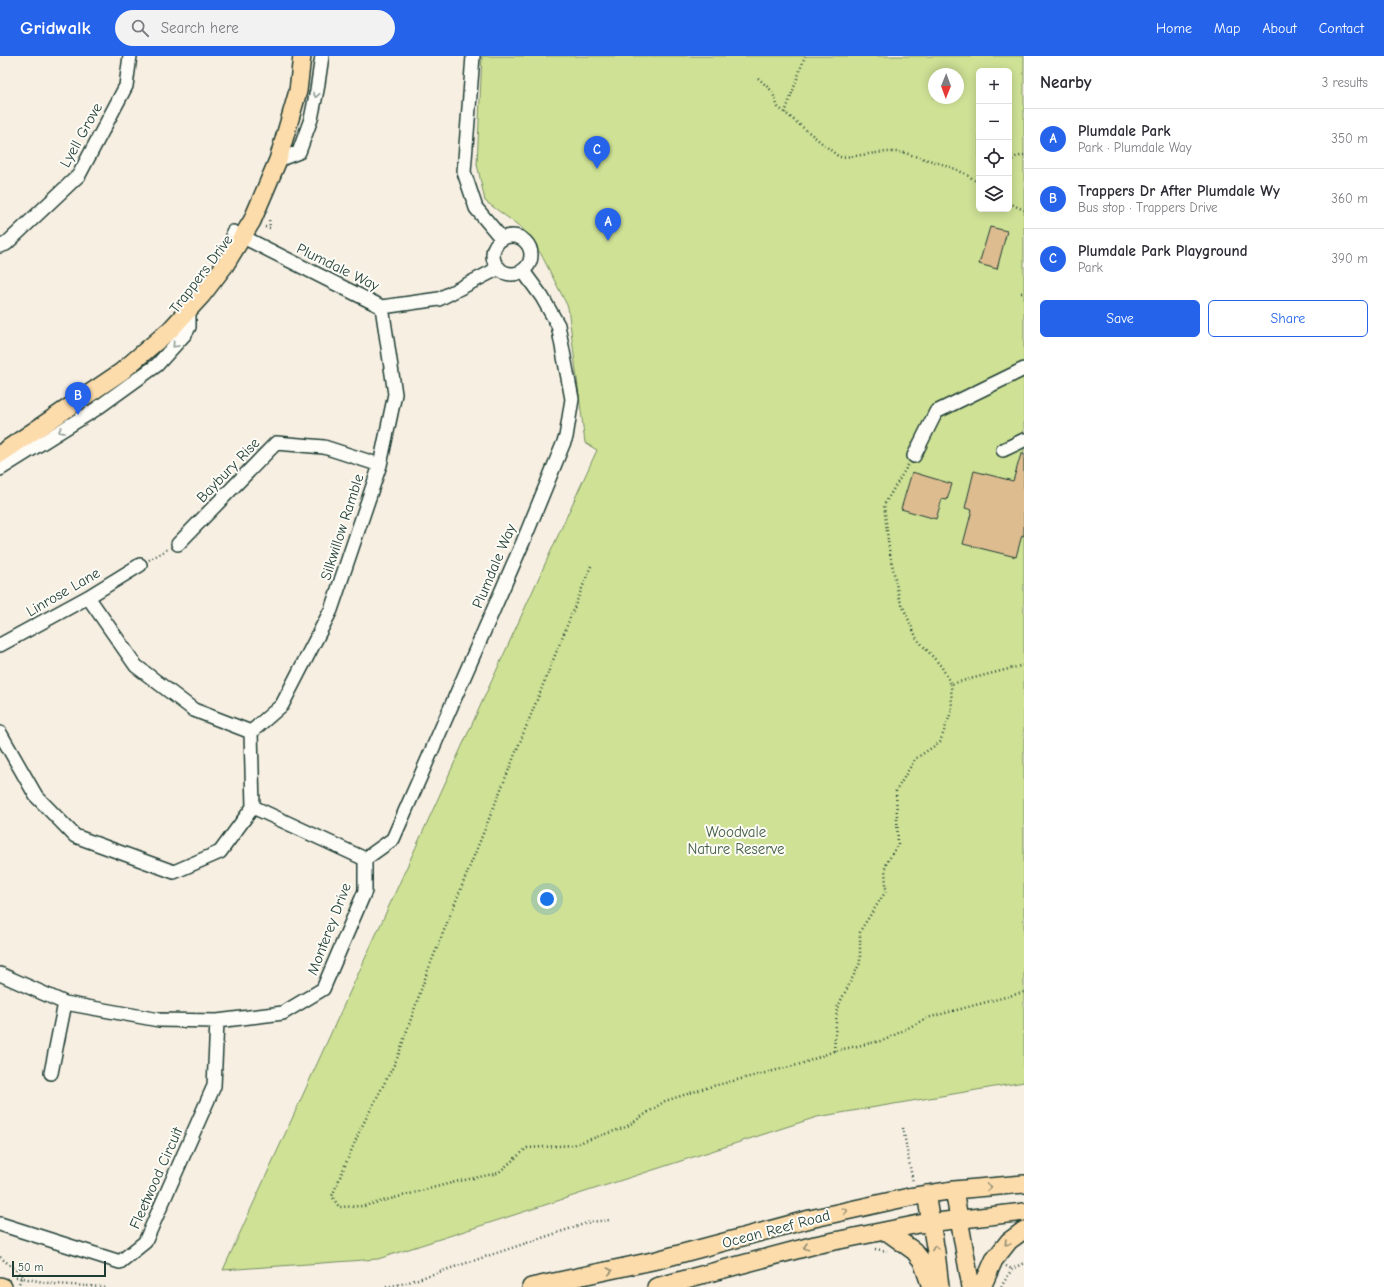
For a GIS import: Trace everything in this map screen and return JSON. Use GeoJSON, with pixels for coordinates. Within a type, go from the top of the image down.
{"type":"FeatureCollection","features":[{"type":"Feature","properties":{"kind":"main road","name":"Trappers Drive"},"geometry":{"type":"LineString","coordinates":[[0,454],[121,372],[171,330],[202,295],[238,235],[249,201],[266,159],[286,94],[292,56]]}},
{"type":"Feature","properties":{"kind":"main road","name":"Trappers Drive"},"geometry":{"type":"LineString","coordinates":[[0,441],[83,388],[150,336],[176,309],[238,235],[252,221],[278,160],[298,91],[302,56]]}},
{"type":"Feature","properties":{"kind":"main road","name":"Ocean Reef Road"},"geometry":{"type":"LineString","coordinates":[[531,1287],[657,1260],[810,1219],[926,1194],[1024,1184]]}},
{"type":"Feature","properties":{"kind":"main road"},"geometry":{"type":"LineString","coordinates":[[954,1190],[971,1287]]}},
{"type":"Feature","properties":{"kind":"main road"},"geometry":{"type":"LineString","coordinates":[[926,1194],[932,1223],[940,1287]]}},
{"type":"Feature","properties":{"kind":"main road","name":"Ocean Reef Road"},"geometry":{"type":"LineString","coordinates":[[656,1287],[815,1244],[932,1223],[1024,1212]]}},
{"type":"Feature","properties":{"kind":"main road"},"geometry":{"type":"LineString","coordinates":[[982,1287],[997,1255],[1009,1241],[1024,1230]]}},
{"type":"Feature","properties":{"kind":"main road"},"geometry":{"type":"LineString","coordinates":[[886,1231],[914,1251],[922,1261],[931,1287]]}},
{"type":"Feature","properties":{"kind":"street","name":"Lyell Grove"},"geometry":{"type":"LineString","coordinates":[[0,246],[6,244],[79,175],[126,86],[130,56]]}},
{"type":"Feature","properties":{"kind":"street"},"geometry":{"type":"LineString","coordinates":[[278,160],[299,152],[311,119],[322,56]]}},
{"type":"Feature","properties":{"kind":"street"},"geometry":{"type":"LineString","coordinates":[[473,56],[464,172],[476,208],[502,239]]}},
{"type":"Feature","properties":{"kind":"street","name":"Plumdale Way"},"geometry":{"type":"LineString","coordinates":[[238,235],[382,307],[439,299],[499,268]]}},
{"type":"Feature","properties":{"kind":"street"},"geometry":{"type":"LineString","coordinates":[[514,237],[520,238],[526,242],[531,254],[528,266],[517,273],[510,274],[499,268],[495,264],[493,253],[498,243],[502,239],[514,237]]}},
{"type":"Feature","properties":{"kind":"street","name":"Plumdale Way"},"geometry":{"type":"LineString","coordinates":[[365,859],[394,839],[523,542],[566,437],[572,399],[558,325],[542,297],[523,270]]}},
{"type":"Feature","properties":{"kind":"street","name":"Silkwillow Ramble"},"geometry":{"type":"LineString","coordinates":[[251,732],[282,705],[331,610],[380,465],[395,394],[382,307]]}},
{"type":"Feature","properties":{"kind":"street","name":"Trappers Drive"},"geometry":{"type":"LineString","coordinates":[[0,469],[96,409],[157,365],[186,334],[189,327],[189,310]]}},
{"type":"Feature","properties":{"kind":"street"},"geometry":{"type":"LineString","coordinates":[[914,456],[936,412],[1024,369]]}},
{"type":"Feature","properties":{"kind":"street"},"geometry":{"type":"LineString","coordinates":[[1003,450],[1024,440]]}},
{"type":"Feature","properties":{"kind":"street","name":"Baybury Rise"},"geometry":{"type":"LineString","coordinates":[[178,544],[276,444],[324,448],[380,465]]}},
{"type":"Feature","properties":{"kind":"street","name":"Linrose Lane"},"geometry":{"type":"LineString","coordinates":[[0,646],[88,597],[140,565]]}},
{"type":"Feature","properties":{"kind":"street"},"geometry":{"type":"LineString","coordinates":[[0,733],[36,796],[75,836],[174,872],[220,852],[253,807],[251,732],[194,710],[136,666],[88,597]]}},
{"type":"Feature","properties":{"kind":"street"},"geometry":{"type":"LineString","coordinates":[[253,807],[365,859]]}},
{"type":"Feature","properties":{"kind":"street","name":"Monterey Drive"},"geometry":{"type":"LineString","coordinates":[[0,974],[65,1003],[159,1020],[217,1021],[283,1013],[323,989],[365,891],[365,859]]}},
{"type":"Feature","properties":{"kind":"street"},"geometry":{"type":"LineString","coordinates":[[51,1073],[65,1003]]}},
{"type":"Feature","properties":{"kind":"street","name":"Fleetwood Circuit"},"geometry":{"type":"LineString","coordinates":[[0,1224],[120,1262],[144,1242],[214,1086],[217,1021]]}},
{"type":"Feature","properties":{"kind":"path"},"geometry":{"type":"LineString","coordinates":[[785,113],[805,56]]}},
{"type":"Feature","properties":{"kind":"path"},"geometry":{"type":"LineString","coordinates":[[758,78],[772,91],[778,107],[839,157],[855,157],[883,152],[899,152],[942,165],[971,177],[976,181]]}},
{"type":"Feature","properties":{"kind":"path"},"geometry":{"type":"LineString","coordinates":[[1012,160],[1024,155]]}},
{"type":"Feature","properties":{"kind":"path"},"geometry":{"type":"LineString","coordinates":[[1012,204],[1024,210]]}},
{"type":"Feature","properties":{"kind":"path"},"geometry":{"type":"LineString","coordinates":[[834,1051],[837,1008],[860,963],[860,931],[886,891],[885,866],[898,844],[896,791],[915,759],[940,742],[952,710],[951,684],[941,666],[917,639],[899,598],[889,549],[884,505],[914,456]]}},
{"type":"Feature","properties":{"kind":"path"},"geometry":{"type":"LineString","coordinates":[[140,565],[178,544]]}},
{"type":"Feature","properties":{"kind":"path"},"geometry":{"type":"LineString","coordinates":[[591,566],[428,970],[397,1059],[360,1130],[332,1196],[339,1207],[364,1206],[455,1182],[498,1173],[527,1148],[573,1145],[626,1127],[665,1100],[709,1087],[801,1064],[834,1051],[885,1040],[927,1018],[1024,992]]}},
{"type":"Feature","properties":{"kind":"path"},"geometry":{"type":"LineString","coordinates":[[951,684],[1024,666]]}},
{"type":"Feature","properties":{"kind":"path"},"geometry":{"type":"LineString","coordinates":[[903,1128],[913,1183]]}},
{"type":"Feature","properties":{"kind":"path"},"geometry":{"type":"LineString","coordinates":[[386,1287],[406,1283],[590,1222],[609,1220]]}},
{"type":"Feature","properties":{"kind":"path"},"geometry":{"type":"LineString","coordinates":[[0,1257],[22,1274],[18,1287]]}},
{"type":"Feature","properties":{"kind":"path"},"geometry":{"type":"LineString","coordinates":[[1002,1287],[1012,1269],[1024,1263]]}},
{"type":"Feature","properties":{"kind":"path"},"geometry":{"type":"LineString","coordinates":[[3,1283],[21,1277],[54,1284],[105,1287]]}},
{"type":"Feature","properties":{"kind":"green space","name":"Woodvale Nature Reserve"},"geometry":{"type":"Polygon","coordinates":[[[482,56],[1024,56],[1024,1082],[817,1117],[378,1259],[223,1270],[597,450],[585,443],[568,307],[541,254],[522,228],[485,201],[477,164],[482,56]]]}},
{"type":"Feature","properties":{"kind":"building"},"geometry":{"type":"Polygon","coordinates":[[[990,227],[1007,231],[997,269],[979,264],[990,227]]]}},
{"type":"Feature","properties":{"kind":"building"},"geometry":{"type":"Polygon","coordinates":[[[1021,454],[1024,454],[1024,536],[1022,535],[1016,557],[963,544],[972,510],[965,508],[974,471],[1013,481],[1021,454]]]}},
{"type":"Feature","properties":{"kind":"building"},"geometry":{"type":"Polygon","coordinates":[[[912,472],[952,484],[947,500],[942,499],[936,519],[901,509],[912,472]]]}},
{"type":"Feature","properties":{"kind":"place","name":"Plumdale Park Playground"},"geometry":{"type":"Point","coordinates":[597,169]}},
{"type":"Feature","properties":{"kind":"place","name":"Plumdale Park"},"geometry":{"type":"Point","coordinates":[608,241]}},
{"type":"Feature","properties":{"kind":"place","name":"Trappers Dr After Plumdale Wy"},"geometry":{"type":"Point","coordinates":[78,415]}}]}
